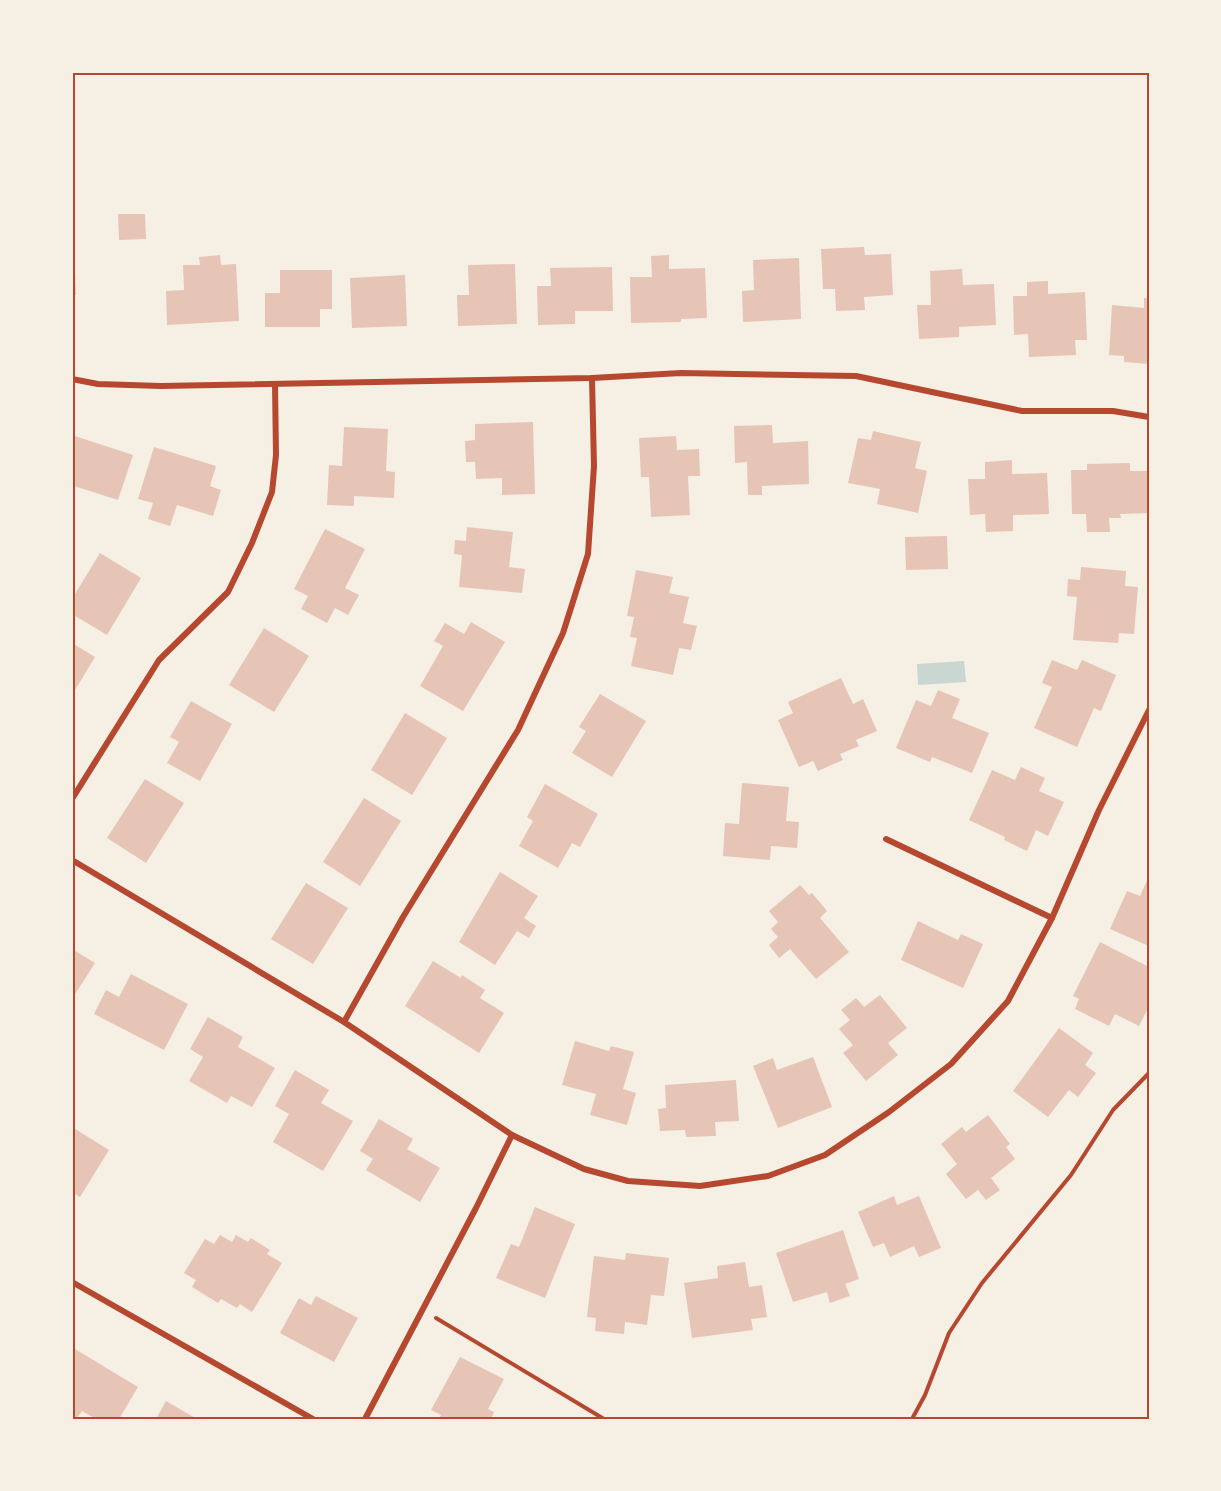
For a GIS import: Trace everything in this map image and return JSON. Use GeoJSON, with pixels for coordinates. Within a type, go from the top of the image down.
{"type":"FeatureCollection","features":[{"type":"Feature","properties":{"kind":"street"},"geometry":{"type":"LineString","coordinates":[[72,379],[108,384],[275,384],[592,378],[681,373],[856,376],[1022,411],[1113,411],[1149,417]]}},
{"type":"Feature","properties":{"kind":"street"},"geometry":{"type":"LineString","coordinates":[[344,1022],[403,916],[518,730],[563,633],[588,554],[594,466],[592,378]]}},
{"type":"Feature","properties":{"kind":"street"},"geometry":{"type":"LineString","coordinates":[[72,799],[159,660],[228,592],[252,543],[272,492],[276,455],[275,384]]}},
{"type":"Feature","properties":{"kind":"street"},"geometry":{"type":"LineString","coordinates":[[72,860],[344,1022],[512,1134],[584,1168],[628,1181],[700,1186],[768,1176],[825,1155],[889,1112],[951,1064],[1008,1001],[1052,918],[1099,810],[1149,710]]}},
{"type":"Feature","properties":{"kind":"street"},"geometry":{"type":"LineString","coordinates":[[886,839],[1052,918]]}},
{"type":"Feature","properties":{"kind":"street"},"geometry":{"type":"LineString","coordinates":[[365,1419],[476,1208],[512,1134]]}},
{"type":"Feature","properties":{"kind":"street"},"geometry":{"type":"LineString","coordinates":[[72,1282],[314,1419]]}},
{"type":"Feature","properties":{"kind":"path"},"geometry":{"type":"LineString","coordinates":[[912,1419],[925,1395],[949,1334],[982,1283],[1071,1175],[1113,1110],[1149,1073]]}},
{"type":"Feature","properties":{"kind":"path"},"geometry":{"type":"LineString","coordinates":[[436,1318],[604,1419]]}},
{"type":"Feature","properties":{"kind":"shaded area"},"geometry":{"type":"Polygon","coordinates":[[[964,661],[966,682],[918,685],[917,664],[964,661]]]}},
{"type":"Feature","properties":{"kind":"building"},"geometry":{"type":"Polygon","coordinates":[[[118,214],[145,214],[146,239],[119,240],[118,214]]]}},
{"type":"Feature","properties":{"kind":"building"},"geometry":{"type":"Polygon","coordinates":[[[74,246],[76,295],[72,295],[72,247],[74,246]]]}},
{"type":"Feature","properties":{"kind":"building"},"geometry":{"type":"Polygon","coordinates":[[[864,247],[865,255],[891,254],[893,295],[864,297],[865,310],[836,311],[835,289],[823,289],[821,249],[864,247]]]}},
{"type":"Feature","properties":{"kind":"building"},"geometry":{"type":"Polygon","coordinates":[[[220,255],[221,265],[236,264],[239,321],[167,325],[166,291],[184,290],[183,265],[200,265],[199,257],[220,255]]]}},
{"type":"Feature","properties":{"kind":"building"},"geometry":{"type":"Polygon","coordinates":[[[669,255],[669,269],[705,268],[707,318],[681,319],[681,322],[631,323],[630,277],[652,277],[651,256],[669,255]]]}},
{"type":"Feature","properties":{"kind":"building"},"geometry":{"type":"Polygon","coordinates":[[[799,258],[801,319],[743,322],[742,291],[754,290],[753,260],[799,258]]]}},
{"type":"Feature","properties":{"kind":"building"},"geometry":{"type":"Polygon","coordinates":[[[515,264],[517,324],[458,326],[457,295],[469,295],[468,265],[515,264]]]}},
{"type":"Feature","properties":{"kind":"building"},"geometry":{"type":"Polygon","coordinates":[[[612,267],[613,311],[575,311],[575,324],[538,325],[537,286],[551,286],[550,268],[612,267]]]}},
{"type":"Feature","properties":{"kind":"building"},"geometry":{"type":"Polygon","coordinates":[[[962,269],[963,285],[994,284],[996,325],[959,327],[959,337],[919,339],[917,305],[931,305],[930,271],[962,269]]]}},
{"type":"Feature","properties":{"kind":"building"},"geometry":{"type":"Polygon","coordinates":[[[280,270],[332,270],[332,309],[320,309],[320,327],[265,327],[265,293],[280,293],[280,270]]]}},
{"type":"Feature","properties":{"kind":"building"},"geometry":{"type":"Polygon","coordinates":[[[405,275],[407,326],[352,328],[350,278],[405,275]]]}},
{"type":"Feature","properties":{"kind":"building"},"geometry":{"type":"Polygon","coordinates":[[[1048,281],[1048,294],[1085,292],[1087,340],[1075,340],[1076,355],[1029,357],[1028,334],[1014,335],[1013,296],[1027,296],[1027,282],[1048,281]]]}},
{"type":"Feature","properties":{"kind":"building"},"geometry":{"type":"Polygon","coordinates":[[[1144,298],[1149,299],[1149,364],[1124,362],[1124,356],[1109,355],[1112,305],[1144,308],[1144,298]]]}},
{"type":"Feature","properties":{"kind":"building"},"geometry":{"type":"Polygon","coordinates":[[[533,422],[535,494],[502,495],[502,478],[476,479],[475,462],[466,462],[465,441],[475,440],[475,424],[533,422]]]}},
{"type":"Feature","properties":{"kind":"building"},"geometry":{"type":"Polygon","coordinates":[[[772,425],[773,443],[808,441],[809,484],[762,486],[762,495],[748,495],[747,462],[735,463],[734,426],[772,425]]]}},
{"type":"Feature","properties":{"kind":"building"},"geometry":{"type":"Polygon","coordinates":[[[344,427],[388,429],[386,471],[395,472],[394,498],[354,496],[354,506],[327,505],[329,465],[342,466],[344,427]]]}},
{"type":"Feature","properties":{"kind":"building"},"geometry":{"type":"Polygon","coordinates":[[[873,431],[921,442],[915,468],[927,471],[918,513],[877,504],[880,489],[848,483],[858,438],[871,440],[873,431]]]}},
{"type":"Feature","properties":{"kind":"building"},"geometry":{"type":"Polygon","coordinates":[[[72,435],[133,455],[118,500],[74,486],[72,492],[72,435]]]}},
{"type":"Feature","properties":{"kind":"building"},"geometry":{"type":"Polygon","coordinates":[[[676,436],[677,450],[699,449],[700,476],[688,476],[690,515],[651,517],[649,477],[641,477],[639,438],[676,436]]]}},
{"type":"Feature","properties":{"kind":"building"},"geometry":{"type":"Polygon","coordinates":[[[154,447],[216,466],[210,486],[221,490],[213,516],[177,505],[170,526],[148,519],[153,503],[138,499],[154,447]]]}},
{"type":"Feature","properties":{"kind":"building"},"geometry":{"type":"Polygon","coordinates":[[[1012,460],[1012,474],[1047,473],[1049,514],[1013,515],[1013,531],[986,532],[985,514],[970,515],[968,479],[985,479],[985,462],[1012,460]]]}},
{"type":"Feature","properties":{"kind":"building"},"geometry":{"type":"Polygon","coordinates":[[[1130,463],[1130,471],[1149,471],[1149,513],[1120,514],[1121,518],[1109,518],[1110,532],[1087,532],[1086,514],[1072,514],[1071,470],[1087,470],[1087,464],[1130,463]]]}},
{"type":"Feature","properties":{"kind":"building"},"geometry":{"type":"Polygon","coordinates":[[[467,527],[513,532],[509,567],[525,569],[522,593],[459,587],[462,555],[454,554],[455,540],[466,541],[467,527]]]}},
{"type":"Feature","properties":{"kind":"building"},"geometry":{"type":"Polygon","coordinates":[[[325,529],[365,549],[345,588],[359,595],[348,615],[335,608],[327,623],[301,609],[308,596],[294,589],[325,529]]]}},
{"type":"Feature","properties":{"kind":"building"},"geometry":{"type":"Polygon","coordinates":[[[947,536],[948,569],[906,570],[905,537],[947,536]]]}},
{"type":"Feature","properties":{"kind":"building"},"geometry":{"type":"Polygon","coordinates":[[[100,553],[141,578],[107,635],[72,614],[72,599],[100,553]]]}},
{"type":"Feature","properties":{"kind":"building"},"geometry":{"type":"Polygon","coordinates":[[[1081,567],[1126,571],[1125,586],[1138,587],[1134,634],[1119,633],[1118,643],[1073,640],[1077,597],[1067,596],[1068,579],[1080,580],[1081,567]]]}},
{"type":"Feature","properties":{"kind":"building"},"geometry":{"type":"Polygon","coordinates":[[[636,570],[673,577],[669,593],[689,597],[683,623],[697,626],[691,650],[679,648],[673,675],[631,666],[637,638],[630,637],[634,617],[627,616],[636,570]]]}},
{"type":"Feature","properties":{"kind":"building"},"geometry":{"type":"Polygon","coordinates":[[[471,622],[505,642],[463,711],[420,686],[443,646],[434,641],[445,623],[464,634],[471,622]]]}},
{"type":"Feature","properties":{"kind":"building"},"geometry":{"type":"Polygon","coordinates":[[[264,628],[309,656],[274,712],[229,685],[264,628]]]}},
{"type":"Feature","properties":{"kind":"building"},"geometry":{"type":"Polygon","coordinates":[[[72,643],[95,657],[72,695],[72,643]]]}},
{"type":"Feature","properties":{"kind":"building"},"geometry":{"type":"Polygon","coordinates":[[[1052,660],[1077,670],[1082,660],[1116,675],[1101,711],[1094,708],[1077,747],[1034,728],[1052,687],[1042,683],[1052,660]]]}},
{"type":"Feature","properties":{"kind":"building"},"geometry":{"type":"Polygon","coordinates":[[[841,678],[853,704],[863,699],[877,731],[856,740],[859,746],[840,754],[843,760],[818,771],[813,761],[799,767],[778,720],[793,713],[788,702],[841,678]]]}},
{"type":"Feature","properties":{"kind":"building"},"geometry":{"type":"Polygon","coordinates":[[[938,690],[960,699],[952,718],[989,733],[972,773],[932,757],[930,762],[896,748],[916,700],[931,706],[938,690]]]}},
{"type":"Feature","properties":{"kind":"building"},"geometry":{"type":"Polygon","coordinates":[[[600,694],[646,721],[612,777],[572,753],[586,731],[579,727],[600,694]]]}},
{"type":"Feature","properties":{"kind":"building"},"geometry":{"type":"Polygon","coordinates":[[[191,701],[232,724],[200,781],[167,763],[179,742],[170,737],[191,701]]]}},
{"type":"Feature","properties":{"kind":"building"},"geometry":{"type":"Polygon","coordinates":[[[405,713],[447,738],[412,795],[371,770],[405,713]]]}},
{"type":"Feature","properties":{"kind":"building"},"geometry":{"type":"Polygon","coordinates":[[[1021,767],[1045,778],[1039,791],[1064,802],[1048,836],[1036,830],[1027,851],[1004,840],[1005,837],[969,820],[992,770],[1015,780],[1021,767]]]}},
{"type":"Feature","properties":{"kind":"building"},"geometry":{"type":"Polygon","coordinates":[[[145,779],[184,803],[146,863],[107,838],[145,779]]]}},
{"type":"Feature","properties":{"kind":"building"},"geometry":{"type":"Polygon","coordinates":[[[742,783],[789,787],[786,821],[799,822],[797,848],[771,846],[770,860],[723,856],[725,823],[739,824],[742,783]]]}},
{"type":"Feature","properties":{"kind":"building"},"geometry":{"type":"Polygon","coordinates":[[[545,784],[598,814],[580,847],[572,843],[558,868],[519,846],[533,821],[527,817],[545,784]]]}},
{"type":"Feature","properties":{"kind":"building"},"geometry":{"type":"Polygon","coordinates":[[[364,798],[401,821],[360,886],[323,862],[364,798]]]}},
{"type":"Feature","properties":{"kind":"building"},"geometry":{"type":"Polygon","coordinates":[[[500,872],[538,896],[524,918],[536,926],[529,938],[517,931],[495,965],[459,942],[500,872]]]}},
{"type":"Feature","properties":{"kind":"building"},"geometry":{"type":"Polygon","coordinates":[[[1149,876],[1149,946],[1110,929],[1127,891],[1140,896],[1149,876]]]}},
{"type":"Feature","properties":{"kind":"building"},"geometry":{"type":"Polygon","coordinates":[[[306,883],[348,908],[313,964],[271,939],[306,883]]]}},
{"type":"Feature","properties":{"kind":"building"},"geometry":{"type":"Polygon","coordinates":[[[800,885],[809,895],[812,893],[827,911],[820,918],[849,952],[816,979],[790,949],[779,958],[769,945],[778,937],[771,929],[778,922],[769,911],[800,885]]]}},
{"type":"Feature","properties":{"kind":"building"},"geometry":{"type":"Polygon","coordinates":[[[918,921],[958,940],[961,934],[983,944],[963,988],[901,960],[918,921]]]}},
{"type":"Feature","properties":{"kind":"building"},"geometry":{"type":"Polygon","coordinates":[[[1100,942],[1149,967],[1149,1006],[1139,1026],[1115,1014],[1109,1026],[1075,1009],[1079,999],[1073,996],[1100,942]]]}},
{"type":"Feature","properties":{"kind":"building"},"geometry":{"type":"Polygon","coordinates":[[[72,949],[95,963],[72,999],[72,949]]]}},
{"type":"Feature","properties":{"kind":"building"},"geometry":{"type":"Polygon","coordinates":[[[433,961],[461,978],[462,975],[485,990],[480,998],[504,1013],[479,1053],[405,1006],[433,961]]]}},
{"type":"Feature","properties":{"kind":"building"},"geometry":{"type":"Polygon","coordinates":[[[131,974],[188,1004],[164,1050],[94,1014],[106,990],[119,997],[131,974]]]}},
{"type":"Feature","properties":{"kind":"building"},"geometry":{"type":"Polygon","coordinates":[[[880,995],[907,1028],[888,1043],[898,1055],[866,1081],[843,1053],[853,1045],[839,1029],[850,1020],[841,1010],[856,998],[864,1007],[880,995]]]}},
{"type":"Feature","properties":{"kind":"building"},"geometry":{"type":"Polygon","coordinates":[[[208,1017],[243,1037],[238,1047],[275,1068],[252,1107],[231,1096],[227,1103],[189,1081],[203,1057],[190,1049],[208,1017]]]}},
{"type":"Feature","properties":{"kind":"building"},"geometry":{"type":"Polygon","coordinates":[[[1059,1028],[1093,1053],[1085,1065],[1096,1073],[1078,1097],[1069,1090],[1048,1117],[1013,1091],[1059,1028]]]}},
{"type":"Feature","properties":{"kind":"building"},"geometry":{"type":"Polygon","coordinates":[[[575,1041],[609,1051],[611,1046],[634,1052],[623,1089],[636,1093],[627,1125],[590,1115],[596,1094],[562,1085],[575,1041]]]}},
{"type":"Feature","properties":{"kind":"building"},"geometry":{"type":"Polygon","coordinates":[[[813,1057],[832,1107],[778,1128],[753,1066],[773,1058],[777,1070],[813,1057]]]}},
{"type":"Feature","properties":{"kind":"building"},"geometry":{"type":"Polygon","coordinates":[[[295,1070],[329,1090],[321,1103],[353,1121],[323,1171],[273,1142],[289,1114],[275,1106],[295,1070]]]}},
{"type":"Feature","properties":{"kind":"building"},"geometry":{"type":"Polygon","coordinates":[[[736,1080],[739,1121],[715,1122],[716,1136],[686,1137],[685,1130],[660,1131],[658,1109],[666,1108],[665,1085],[736,1080]]]}},
{"type":"Feature","properties":{"kind":"building"},"geometry":{"type":"Polygon","coordinates":[[[988,1115],[1010,1144],[1006,1147],[1015,1159],[991,1178],[1000,1190],[986,1200],[978,1190],[966,1199],[946,1174],[957,1164],[941,1144],[962,1127],[966,1132],[988,1115]]]}},
{"type":"Feature","properties":{"kind":"building"},"geometry":{"type":"Polygon","coordinates":[[[379,1119],[413,1139],[407,1149],[440,1168],[420,1202],[366,1170],[373,1159],[360,1151],[379,1119]]]}},
{"type":"Feature","properties":{"kind":"building"},"geometry":{"type":"Polygon","coordinates":[[[72,1127],[109,1150],[80,1197],[72,1192],[72,1127]]]}},
{"type":"Feature","properties":{"kind":"building"},"geometry":{"type":"Polygon","coordinates":[[[894,1196],[897,1205],[919,1196],[941,1248],[919,1257],[914,1246],[890,1257],[884,1243],[873,1247],[858,1212],[894,1196]]]}},
{"type":"Feature","properties":{"kind":"building"},"geometry":{"type":"Polygon","coordinates":[[[535,1207],[575,1224],[545,1298],[496,1278],[511,1244],[519,1247],[535,1207]]]}},
{"type":"Feature","properties":{"kind":"building"},"geometry":{"type":"Polygon","coordinates":[[[843,1230],[859,1279],[845,1284],[850,1296],[830,1303],[827,1292],[793,1302],[776,1253],[843,1230]]]}},
{"type":"Feature","properties":{"kind":"building"},"geometry":{"type":"Polygon","coordinates":[[[220,1235],[232,1242],[236,1235],[248,1242],[251,1238],[270,1250],[267,1254],[282,1263],[252,1312],[240,1304],[237,1308],[221,1299],[218,1303],[192,1287],[196,1280],[184,1273],[205,1239],[214,1244],[220,1235]]]}},
{"type":"Feature","properties":{"kind":"building"},"geometry":{"type":"Polygon","coordinates":[[[626,1253],[669,1258],[664,1296],[651,1295],[647,1325],[625,1322],[624,1334],[595,1331],[596,1318],[587,1317],[594,1256],[625,1260],[626,1253]]]}},
{"type":"Feature","properties":{"kind":"building"},"geometry":{"type":"Polygon","coordinates":[[[745,1262],[749,1287],[762,1285],[767,1317],[751,1319],[753,1330],[692,1338],[684,1283],[718,1278],[717,1266],[745,1262]]]}},
{"type":"Feature","properties":{"kind":"building"},"geometry":{"type":"Polygon","coordinates":[[[316,1296],[358,1318],[334,1362],[280,1333],[299,1298],[311,1305],[316,1296]]]}},
{"type":"Feature","properties":{"kind":"building"},"geometry":{"type":"Polygon","coordinates":[[[75,1349],[138,1387],[119,1419],[96,1419],[82,1411],[76,1419],[72,1418],[72,1354],[75,1349]]]}},
{"type":"Feature","properties":{"kind":"building"},"geometry":{"type":"Polygon","coordinates":[[[460,1357],[504,1379],[488,1409],[494,1412],[491,1419],[439,1419],[441,1415],[431,1410],[460,1357]]]}},
{"type":"Feature","properties":{"kind":"building"},"geometry":{"type":"Polygon","coordinates":[[[166,1401],[197,1419],[156,1419],[166,1401]]]}}]}
